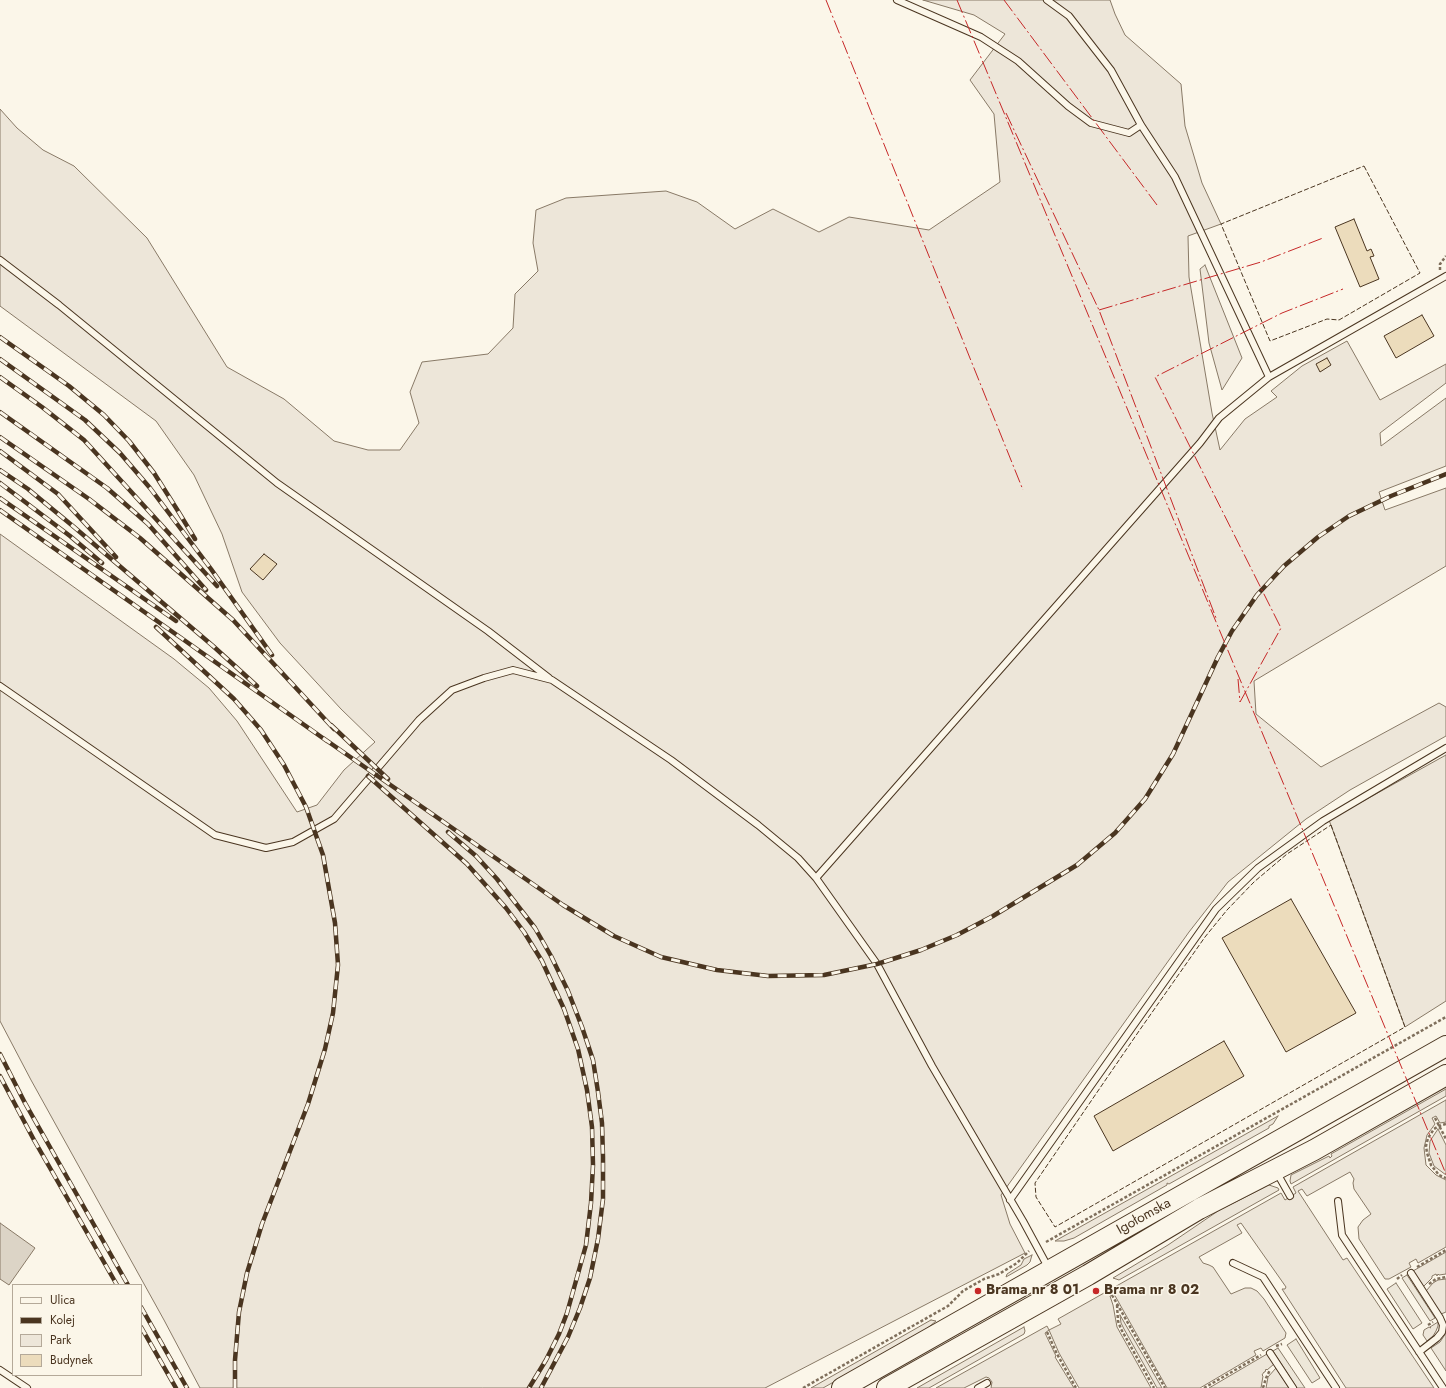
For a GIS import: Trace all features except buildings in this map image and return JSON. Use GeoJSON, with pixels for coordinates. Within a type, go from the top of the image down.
{"type":"FeatureCollection","features":[{"type":"Feature","properties":{"kind":"main road","name":"Igołomska"},"geometry":{"type":"LineString","coordinates":[[842,1388],[1446,1046]]}},
{"type":"Feature","properties":{"kind":"main road","name":"Igołomska"},"geometry":{"type":"LineString","coordinates":[[887,1388],[1054,1294],[1199,1209],[1314,1150],[1446,1075]]}},
{"type":"Feature","properties":{"kind":"lane"},"geometry":{"type":"LineString","coordinates":[[897,0],[981,37],[1018,61],[1068,106],[1091,124],[1129,133],[1141,125]]}},
{"type":"Feature","properties":{"kind":"lane"},"geometry":{"type":"LineString","coordinates":[[1048,0],[1069,16],[1111,70],[1141,125],[1174,177],[1269,377]]}},
{"type":"Feature","properties":{"kind":"lane"},"geometry":{"type":"LineString","coordinates":[[0,260],[59,305],[277,483],[488,631],[552,680],[671,760],[798,858],[816,878],[878,964],[932,1066],[1050,1270]]}},
{"type":"Feature","properties":{"kind":"lane"},"geometry":{"type":"LineString","coordinates":[[816,878],[1200,443],[1218,418],[1269,377],[1446,276]]}},
{"type":"Feature","properties":{"kind":"lane"},"geometry":{"type":"LineString","coordinates":[[0,686],[215,835],[266,848],[293,842],[334,819],[419,720],[452,690],[484,678],[513,670],[552,680]]}},
{"type":"Feature","properties":{"kind":"lane"},"geometry":{"type":"LineString","coordinates":[[1010,1200],[1216,909],[1258,868],[1323,821],[1446,748]]}},
{"type":"Feature","properties":{"kind":"lane"},"geometry":{"type":"LineString","coordinates":[[1275,1169],[1290,1196]]}},
{"type":"Feature","properties":{"kind":"lane"},"geometry":{"type":"LineString","coordinates":[[1338,1200],[1342,1235],[1443,1388]]}},
{"type":"Feature","properties":{"kind":"lane"},"geometry":{"type":"LineString","coordinates":[[1233,1263],[1264,1277],[1336,1388]]}},
{"type":"Feature","properties":{"kind":"lane"},"geometry":{"type":"LineString","coordinates":[[1411,1273],[1440,1318],[1442,1328],[1437,1338],[1419,1352]]}},
{"type":"Feature","properties":{"kind":"lane"},"geometry":{"type":"LineString","coordinates":[[1270,1353],[1293,1388]]}},
{"type":"Feature","properties":{"kind":"lane"},"geometry":{"type":"LineString","coordinates":[[0,1370],[27,1388]]}},
{"type":"Feature","properties":{"kind":"lane"},"geometry":{"type":"LineString","coordinates":[[978,1388],[987,1383]]}},
{"type":"Feature","properties":{"kind":"path"},"geometry":{"type":"LineString","coordinates":[[1047,1241],[1446,1016]]}},
{"type":"Feature","properties":{"kind":"path"},"geometry":{"type":"LineString","coordinates":[[1435,1118],[1446,1139]]}},
{"type":"Feature","properties":{"kind":"path"},"geometry":{"type":"LineString","coordinates":[[1446,1124],[1434,1129],[1428,1138],[1426,1146],[1429,1162],[1433,1169],[1446,1178]]}},
{"type":"Feature","properties":{"kind":"path"},"geometry":{"type":"LineString","coordinates":[[803,1388],[948,1306],[963,1291],[984,1279],[999,1274],[1031,1250]]}},
{"type":"Feature","properties":{"kind":"path"},"geometry":{"type":"LineString","coordinates":[[1411,1273],[1409,1271],[1446,1250]]}},
{"type":"Feature","properties":{"kind":"path"},"geometry":{"type":"LineString","coordinates":[[1423,1293],[1433,1280],[1446,1276]]}},
{"type":"Feature","properties":{"kind":"path"},"geometry":{"type":"LineString","coordinates":[[1112,1295],[1165,1388]]}},
{"type":"Feature","properties":{"kind":"path"},"geometry":{"type":"LineString","coordinates":[[1117,1305],[1118,1321],[1121,1329],[1154,1388]]}},
{"type":"Feature","properties":{"kind":"path"},"geometry":{"type":"LineString","coordinates":[[1047,1332],[1057,1354],[1076,1388]]}},
{"type":"Feature","properties":{"kind":"path"},"geometry":{"type":"LineString","coordinates":[[1204,1388],[1269,1351],[1270,1353]]}},
{"type":"Feature","properties":{"kind":"path"},"geometry":{"type":"LineString","coordinates":[[1263,1388],[1268,1373],[1277,1364]]}},
{"type":"Feature","properties":{"kind":"green space"},"geometry":{"type":"Polygon","coordinates":[[[923,0],[1110,0],[1125,35],[1181,84],[1185,126],[1202,183],[1221,224],[1188,236],[1189,277],[1212,413],[1220,450],[1245,419],[1277,397],[1271,391],[1302,366],[1347,341],[1380,400],[1446,364],[1446,383],[1380,433],[1381,446],[1446,398],[1446,466],[1379,492],[1385,510],[1446,488],[1446,566],[1254,681],[1256,714],[1321,767],[1439,703],[1446,707],[1446,736],[1350,790],[1306,819],[1228,882],[1189,932],[1001,1195],[1010,1224],[1025,1253],[765,1388],[200,1388],[0,1021],[0,534],[174,659],[209,688],[237,721],[297,812],[317,805],[344,770],[375,742],[341,709],[280,643],[242,592],[222,534],[194,475],[156,421],[0,306],[0,109],[17,128],[43,150],[74,166],[147,238],[227,367],[284,399],[334,441],[368,450],[400,450],[419,423],[410,392],[422,362],[488,354],[513,328],[515,294],[538,271],[533,243],[536,210],[566,198],[666,191],[697,202],[735,229],[773,209],[819,232],[849,217],[929,230],[1000,182],[994,114],[970,80],[1005,34],[974,15],[923,0]]]}},
{"type":"Feature","properties":{"kind":"green space"},"geometry":{"type":"Polygon","coordinates":[[[1205,265],[1242,358],[1222,390],[1209,343],[1200,269],[1205,265]]]}},
{"type":"Feature","properties":{"kind":"green space"},"geometry":{"type":"Polygon","coordinates":[[[1446,755],[1446,1001],[1405,1027],[1329,820],[1446,755]]]}},
{"type":"Feature","properties":{"kind":"green space"},"geometry":{"type":"Polygon","coordinates":[[[1446,1089],[1446,1096],[1291,1184],[1291,1175],[1329,1156],[1330,1158],[1332,1156],[1331,1154],[1446,1089]]]}},
{"type":"Feature","properties":{"kind":"green space"},"geometry":{"type":"Polygon","coordinates":[[[1446,1100],[1446,1122],[1440,1123],[1436,1116],[1432,1118],[1435,1124],[1427,1135],[1424,1148],[1426,1165],[1436,1175],[1446,1180],[1446,1247],[1418,1263],[1416,1259],[1409,1263],[1411,1267],[1389,1279],[1385,1279],[1359,1239],[1358,1227],[1363,1220],[1371,1214],[1354,1189],[1354,1179],[1350,1172],[1307,1196],[1302,1189],[1298,1191],[1343,1260],[1347,1258],[1434,1388],[1346,1388],[1282,1289],[1285,1289],[1286,1287],[1241,1223],[1237,1225],[1242,1233],[1199,1257],[1203,1263],[1213,1267],[1231,1294],[1245,1288],[1251,1288],[1257,1291],[1264,1299],[1286,1333],[1285,1338],[1263,1351],[1261,1348],[1254,1351],[1256,1355],[1200,1388],[1167,1388],[1114,1294],[1110,1296],[1117,1327],[1151,1388],[1079,1388],[1059,1353],[1049,1330],[1061,1324],[1058,1319],[1281,1193],[1285,1200],[1296,1193],[1293,1187],[1446,1100]]]}},
{"type":"Feature","properties":{"kind":"green space"},"geometry":{"type":"Polygon","coordinates":[[[1278,1116],[1269,1128],[1169,1184],[1167,1183],[1167,1185],[1074,1238],[1064,1241],[1055,1241],[1278,1116]]]}},
{"type":"Feature","properties":{"kind":"green space"},"geometry":{"type":"Polygon","coordinates":[[[1438,1129],[1446,1145],[1446,1175],[1434,1166],[1429,1153],[1430,1141],[1438,1129]]]}},
{"type":"Feature","properties":{"kind":"green space"},"geometry":{"type":"Polygon","coordinates":[[[1269,1185],[1278,1188],[1279,1190],[1119,1280],[1113,1278],[1168,1245],[1218,1211],[1269,1185]]]}},
{"type":"Feature","properties":{"kind":"green space"},"geometry":{"type":"Polygon","coordinates":[[[1446,1252],[1446,1274],[1438,1274],[1437,1276],[1436,1274],[1432,1276],[1432,1278],[1423,1287],[1413,1271],[1446,1252]]]}},
{"type":"Feature","properties":{"kind":"green space"},"geometry":{"type":"Polygon","coordinates":[[[1032,1255],[1030,1262],[1027,1265],[1006,1277],[1007,1274],[1021,1265],[1024,1259],[1032,1255]]]}},
{"type":"Feature","properties":{"kind":"green space"},"geometry":{"type":"Polygon","coordinates":[[[1446,1279],[1446,1312],[1441,1314],[1426,1291],[1438,1280],[1446,1279]]]}},
{"type":"Feature","properties":{"kind":"green space"},"geometry":{"type":"Polygon","coordinates":[[[1120,1315],[1162,1388],[1157,1388],[1124,1329],[1121,1323],[1120,1315]]]}},
{"type":"Feature","properties":{"kind":"green space"},"geometry":{"type":"Polygon","coordinates":[[[931,1320],[936,1321],[924,1331],[823,1388],[811,1388],[931,1320]]]}},
{"type":"Feature","properties":{"kind":"green space"},"geometry":{"type":"Polygon","coordinates":[[[1438,1322],[1436,1331],[1427,1341],[1423,1335],[1424,1330],[1429,1327],[1431,1328],[1430,1327],[1438,1322]]]}},
{"type":"Feature","properties":{"kind":"green space"},"geometry":{"type":"Polygon","coordinates":[[[1047,1326],[1049,1330],[1045,1333],[1056,1356],[1055,1357],[1074,1388],[991,1388],[992,1382],[986,1377],[964,1388],[936,1388],[1047,1326]]]}},
{"type":"Feature","properties":{"kind":"green space"},"geometry":{"type":"Polygon","coordinates":[[[1024,1327],[1024,1334],[929,1388],[917,1388],[1024,1327]]]}},
{"type":"Feature","properties":{"kind":"green space"},"geometry":{"type":"Polygon","coordinates":[[[1446,1333],[1446,1371],[1431,1348],[1440,1342],[1446,1333]]]}},
{"type":"Feature","properties":{"kind":"green space"},"geometry":{"type":"Polygon","coordinates":[[[1267,1354],[1274,1364],[1267,1370],[1266,1369],[1262,1375],[1261,1388],[1209,1388],[1267,1354]]]}},
{"type":"Feature","properties":{"kind":"green space"},"geometry":{"type":"Polygon","coordinates":[[[1276,1368],[1289,1388],[1266,1388],[1268,1377],[1276,1368]]]}},
{"type":"Feature","properties":{"kind":"shaded area"},"geometry":{"type":"Polygon","coordinates":[[[0,1223],[35,1248],[9,1285],[0,1279],[0,1223]]]}},
{"type":"Feature","properties":{"kind":"shaded area"},"geometry":{"type":"Polygon","coordinates":[[[1407,1275],[1435,1318],[1430,1321],[1402,1278],[1407,1275]]]}},
{"type":"Feature","properties":{"kind":"shaded area"},"geometry":{"type":"Polygon","coordinates":[[[1396,1283],[1422,1323],[1413,1329],[1387,1289],[1396,1283]]]}},
{"type":"Feature","properties":{"kind":"shaded area"},"geometry":{"type":"Polygon","coordinates":[[[1296,1339],[1320,1378],[1312,1383],[1287,1345],[1296,1339]]]}},
{"type":"Feature","properties":{"kind":"shaded area"},"geometry":{"type":"Polygon","coordinates":[[[1278,1348],[1305,1388],[1297,1388],[1273,1351],[1278,1348]]]}},
{"type":"Feature","properties":{"kind":"railway"},"geometry":{"type":"LineString","coordinates":[[0,337],[69,386],[104,415],[129,441],[154,473],[195,539]]}},
{"type":"Feature","properties":{"kind":"railway"},"geometry":{"type":"LineString","coordinates":[[0,359],[85,420],[120,453],[150,488],[211,569],[272,655]]}},
{"type":"Feature","properties":{"kind":"railway"},"geometry":{"type":"LineString","coordinates":[[0,377],[84,440],[217,586]]}},
{"type":"Feature","properties":{"kind":"railway"},"geometry":{"type":"LineString","coordinates":[[0,412],[107,488],[148,524],[206,590]]}},
{"type":"Feature","properties":{"kind":"railway"},"geometry":{"type":"LineString","coordinates":[[0,437],[89,499],[140,538],[233,620],[334,729]]}},
{"type":"Feature","properties":{"kind":"railway"},"geometry":{"type":"LineString","coordinates":[[0,451],[58,494],[116,557]]}},
{"type":"Feature","properties":{"kind":"railway"},"geometry":{"type":"LineString","coordinates":[[0,470],[28,489],[74,527],[213,646],[257,686]]}},
{"type":"Feature","properties":{"kind":"railway"},"geometry":{"type":"LineString","coordinates":[[323,738],[563,905],[614,936],[661,957],[717,970],[768,976],[824,975],[877,964],[921,950],[957,935],[993,916],[1077,865],[1115,833],[1145,799],[1173,754],[1218,657],[1232,631],[1257,595],[1284,566],[1318,537],[1349,516],[1391,496],[1446,474]]}},
{"type":"Feature","properties":{"kind":"railway"},"geometry":{"type":"LineString","coordinates":[[0,483],[70,536],[102,563]]}},
{"type":"Feature","properties":{"kind":"railway"},"geometry":{"type":"LineString","coordinates":[[0,498],[176,621]]}},
{"type":"Feature","properties":{"kind":"railway"},"geometry":{"type":"LineString","coordinates":[[0,510],[327,741]]}},
{"type":"Feature","properties":{"kind":"railway"},"geometry":{"type":"LineString","coordinates":[[156,627],[234,699],[261,730],[284,765],[306,807],[323,855],[335,923],[338,965],[333,1013],[325,1049],[308,1104],[262,1224],[247,1273],[239,1312],[235,1360],[235,1388]]}},
{"type":"Feature","properties":{"kind":"railway"},"geometry":{"type":"LineString","coordinates":[[331,725],[388,779]]}},
{"type":"Feature","properties":{"kind":"railway"},"geometry":{"type":"LineString","coordinates":[[368,776],[467,864],[506,908],[524,932],[542,961],[564,1009],[578,1049],[587,1090],[592,1127],[593,1165],[591,1203],[586,1245],[567,1313],[559,1334],[546,1360],[529,1388]]}},
{"type":"Feature","properties":{"kind":"railway"},"geometry":{"type":"LineString","coordinates":[[448,832],[476,856],[497,879],[535,928],[568,991],[593,1060],[602,1123],[603,1157],[603,1199],[598,1239],[590,1278],[580,1308],[568,1337],[541,1388]]}},
{"type":"Feature","properties":{"kind":"railway"},"geometry":{"type":"LineString","coordinates":[[0,1054],[25,1103],[127,1284]]}},
{"type":"Feature","properties":{"kind":"railway"},"geometry":{"type":"LineString","coordinates":[[0,1076],[34,1140],[116,1284]]}},
{"type":"Feature","properties":{"kind":"railway"},"geometry":{"type":"LineString","coordinates":[[142,1309],[187,1388]]}},
{"type":"Feature","properties":{"kind":"railway"},"geometry":{"type":"LineString","coordinates":[[142,1329],[176,1388]]}},
{"type":"Feature","properties":{"kind":"fence"},"geometry":{"type":"LineString","coordinates":[[1364,166],[1420,273],[1339,320],[1327,319],[1270,341],[1221,224],[1364,166]]}},
{"type":"Feature","properties":{"kind":"fence"},"geometry":{"type":"LineString","coordinates":[[1331,825],[1405,1027],[1055,1227],[1036,1197],[1035,1183],[1139,1031],[1205,937],[1227,910],[1254,882],[1287,854],[1331,825]]}},
{"type":"Feature","properties":{"kind":"power"},"geometry":{"type":"LineString","coordinates":[[826,0],[1023,490]]}},
{"type":"Feature","properties":{"kind":"power"},"geometry":{"type":"LineString","coordinates":[[957,0],[1446,1174]]}},
{"type":"Feature","properties":{"kind":"power"},"geometry":{"type":"LineString","coordinates":[[1004,0],[1157,205]]}},
{"type":"Feature","properties":{"kind":"power"},"geometry":{"type":"LineString","coordinates":[[1006,113],[1099,310],[1216,618]]}},
{"type":"Feature","properties":{"kind":"power"},"geometry":{"type":"LineString","coordinates":[[1099,310],[1261,262],[1323,238]]}},
{"type":"Feature","properties":{"kind":"power"},"geometry":{"type":"LineString","coordinates":[[1238,679],[1240,702],[1281,628],[1155,377],[1282,313],[1343,289]]}},
{"type":"Feature","properties":{"kind":"place","name":"Brama nr 8 01"},"geometry":{"type":"Point","coordinates":[978,1291]}},
{"type":"Feature","properties":{"kind":"place","name":"Brama nr 8 02"},"geometry":{"type":"Point","coordinates":[1096,1291]}}]}
